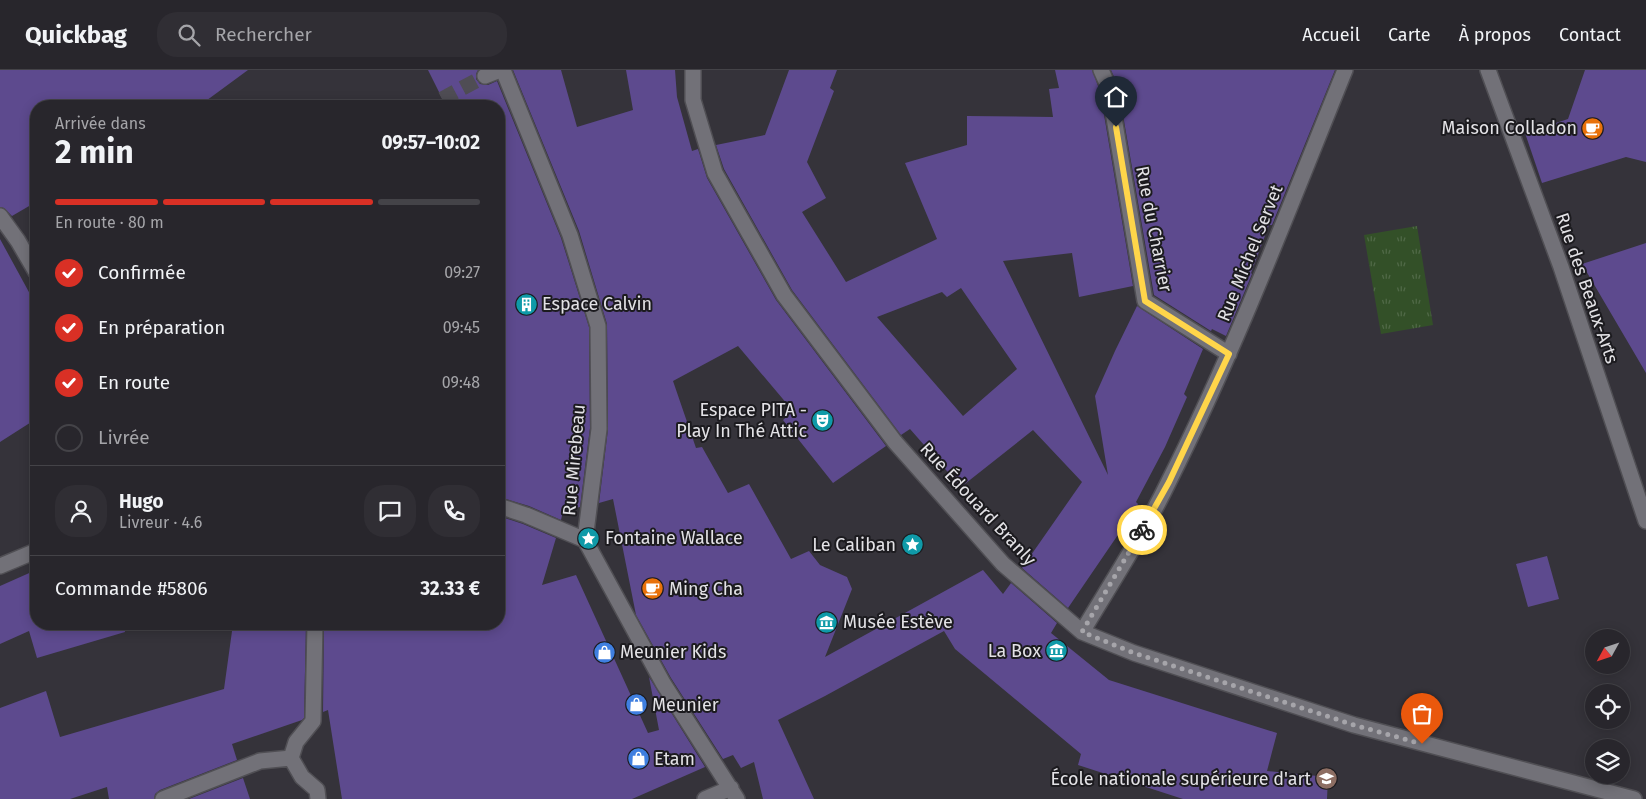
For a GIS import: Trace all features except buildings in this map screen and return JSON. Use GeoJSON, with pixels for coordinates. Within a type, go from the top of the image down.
{"type":"FeatureCollection","features":[{"type":"Feature","properties":{"kind":"street"},"geometry":{"type":"LineString","coordinates":[[485,76],[501,70]]}},
{"type":"Feature","properties":{"kind":"street","name":"Rue Mirebeau"},"geometry":{"type":"LineString","coordinates":[[501,70],[570,235],[598,326],[599,428],[584,540],[663,683],[734,793]]}},
{"type":"Feature","properties":{"kind":"street","name":"Rue Édouard Branly"},"geometry":{"type":"LineString","coordinates":[[693,70],[693,100],[715,173],[784,295],[895,442],[1003,564],[1082,632],[1134,653],[1354,725],[1634,799]]}},
{"type":"Feature","properties":{"kind":"street","name":"Rue du Charrier"},"geometry":{"type":"LineString","coordinates":[[1102,70],[1110,88],[1145,301],[1229,354]]}},
{"type":"Feature","properties":{"kind":"street","name":"Rue Michel Servet"},"geometry":{"type":"LineString","coordinates":[[1082,632],[1169,482],[1229,354],[1345,70]]}},
{"type":"Feature","properties":{"kind":"street","name":"Rue des Beaux-Arts"},"geometry":{"type":"LineString","coordinates":[[1488,70],[1561,267],[1646,521]]}},
{"type":"Feature","properties":{"kind":"street"},"geometry":{"type":"LineString","coordinates":[[0,216],[30,262]]}},
{"type":"Feature","properties":{"kind":"street"},"geometry":{"type":"LineString","coordinates":[[505,508],[584,540]]}},
{"type":"Feature","properties":{"kind":"street"},"geometry":{"type":"LineString","coordinates":[[0,566],[30,554]]}},
{"type":"Feature","properties":{"kind":"street"},"geometry":{"type":"LineString","coordinates":[[315,630],[313,721],[296,742],[291,758],[302,777],[317,790],[318,799]]}},
{"type":"Feature","properties":{"kind":"street"},"geometry":{"type":"LineString","coordinates":[[163,799],[260,761],[291,758]]}},
{"type":"Feature","properties":{"kind":"street"},"geometry":{"type":"LineString","coordinates":[[705,799],[734,793]]}},
{"type":"Feature","properties":{"kind":"green space"},"geometry":{"type":"Polygon","coordinates":[[[1417,226],[1433,325],[1381,334],[1364,235],[1417,226]]]}},
{"type":"Feature","properties":{"kind":"tunnel"},"geometry":{"type":"LineString","coordinates":[[442,99],[485,76]]}},
{"type":"Feature","properties":{"kind":"way so far"},"geometry":{"type":"LineString","coordinates":[[1142,530],[1082,632],[1134,653],[1354,725],[1422,744]]}},
{"type":"Feature","properties":{"kind":"place","name":"Maison Colladon"},"geometry":{"type":"Point","coordinates":[1593,128]}},
{"type":"Feature","properties":{"kind":"place","name":"Espace Calvin"},"geometry":{"type":"Point","coordinates":[526,304]}},
{"type":"Feature","properties":{"kind":"place","name":"Espace PITA - Play In Thé Attic"},"geometry":{"type":"Point","coordinates":[823,420]}},
{"type":"Feature","properties":{"kind":"place","name":"Fontaine Wallace"},"geometry":{"type":"Point","coordinates":[589,538]}},
{"type":"Feature","properties":{"kind":"place","name":"Le Caliban"},"geometry":{"type":"Point","coordinates":[912,545]}},
{"type":"Feature","properties":{"kind":"place","name":"Ming Cha"},"geometry":{"type":"Point","coordinates":[653,589]}},
{"type":"Feature","properties":{"kind":"place","name":"Musée Estève"},"geometry":{"type":"Point","coordinates":[827,622]}},
{"type":"Feature","properties":{"kind":"place","name":"La Box"},"geometry":{"type":"Point","coordinates":[1057,651]}},
{"type":"Feature","properties":{"kind":"place","name":"Meunier Kids"},"geometry":{"type":"Point","coordinates":[604,652]}},
{"type":"Feature","properties":{"kind":"place","name":"Meunier"},"geometry":{"type":"Point","coordinates":[636,705]}},
{"type":"Feature","properties":{"kind":"place","name":"Etam"},"geometry":{"type":"Point","coordinates":[638,759]}},
{"type":"Feature","properties":{"kind":"place","name":"École nationale supérieure d'art"},"geometry":{"type":"Point","coordinates":[1327,779]}},
{"type":"Feature","properties":{"kind":"route"},"geometry":{"type":"LineString","coordinates":[[1116,127],[1145,301],[1229,354],[1169,482],[1142,530]]}}]}
